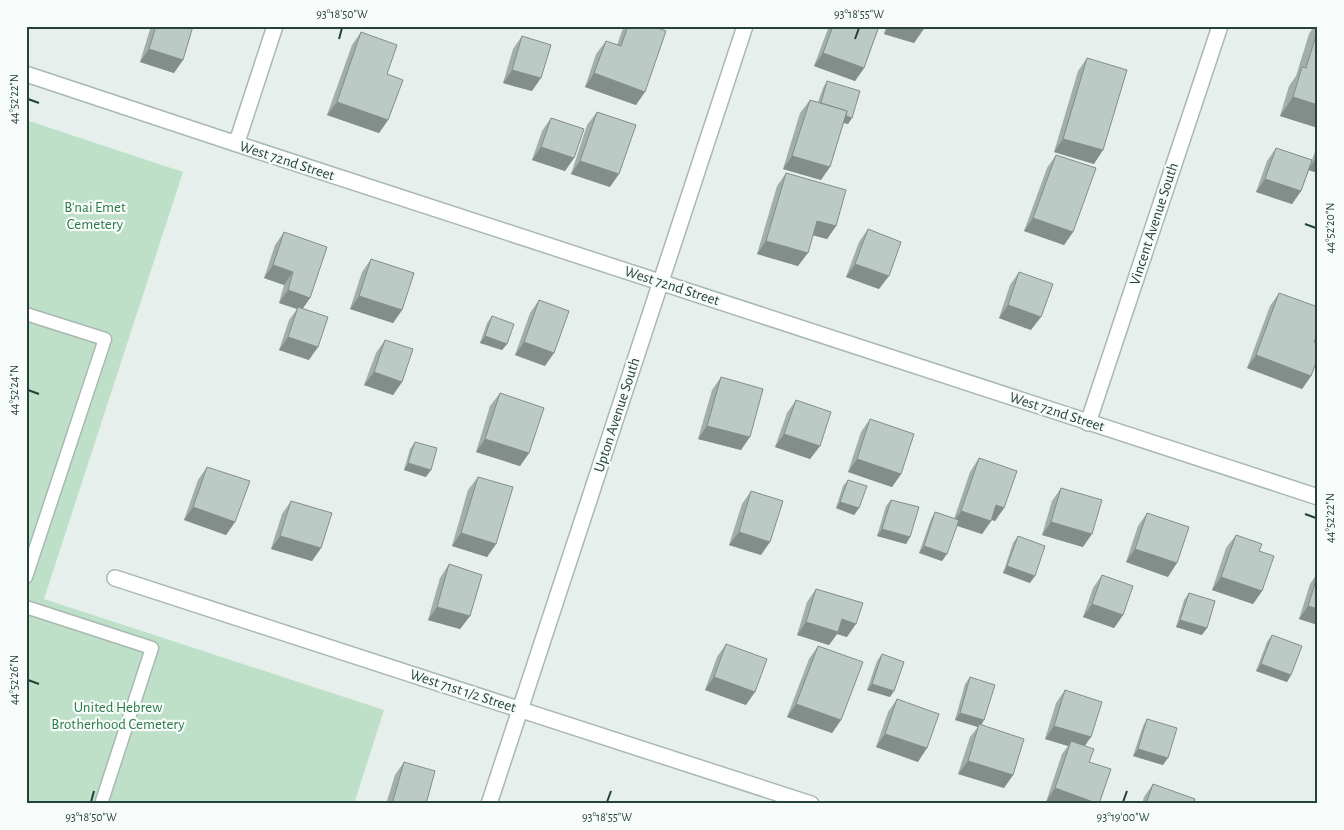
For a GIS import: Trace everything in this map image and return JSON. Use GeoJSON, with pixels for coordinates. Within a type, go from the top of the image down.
{"type":"FeatureCollection","features":[{"type":"Feature","properties":{"kind":"street"},"geometry":{"type":"LineString","coordinates":[[234,143],[239,136],[275,26]]}},
{"type":"Feature","properties":{"kind":"street","name":"Upton Avenue South"},"geometry":{"type":"LineString","coordinates":[[489,804],[745,26]]}},
{"type":"Feature","properties":{"kind":"street","name":"Vincent Avenue South"},"geometry":{"type":"LineString","coordinates":[[1088,423],[1220,26]]}},
{"type":"Feature","properties":{"kind":"street","name":"West 72nd Street"},"geometry":{"type":"LineString","coordinates":[[26,74],[1318,497]]}},
{"type":"Feature","properties":{"kind":"street","name":"West 71st 1/2 Street"},"geometry":{"type":"LineString","coordinates":[[115,578],[811,804]]}},
{"type":"Feature","properties":{"kind":"lane"},"geometry":{"type":"LineString","coordinates":[[26,314],[106,339],[26,577]]}},
{"type":"Feature","properties":{"kind":"lane"},"geometry":{"type":"LineString","coordinates":[[26,607],[152,648],[101,804]]}},
{"type":"Feature","properties":{"kind":"green space"},"geometry":{"type":"Polygon","coordinates":[[[26,120],[183,172],[44,599],[384,710],[354,804],[26,804],[26,120]]]}},
{"type":"Feature","properties":{"kind":"building"},"geometry":{"type":"Polygon","coordinates":[[[156,26],[193,26],[183,60],[149,49],[156,26]]]}},
{"type":"Feature","properties":{"kind":"building"},"geometry":{"type":"Polygon","coordinates":[[[628,26],[653,26],[666,31],[645,92],[594,73],[606,41],[621,46],[628,26]]]}},
{"type":"Feature","properties":{"kind":"building"},"geometry":{"type":"Polygon","coordinates":[[[833,26],[879,26],[864,68],[823,53],[833,26]]]}},
{"type":"Feature","properties":{"kind":"building"},"geometry":{"type":"Polygon","coordinates":[[[912,26],[924,26],[923,30],[912,26]]]}},
{"type":"Feature","properties":{"kind":"building"},"geometry":{"type":"Polygon","coordinates":[[[1318,29],[1318,105],[1293,97],[1302,67],[1306,68],[1318,29]]]}},
{"type":"Feature","properties":{"kind":"building"},"geometry":{"type":"Polygon","coordinates":[[[361,32],[397,45],[387,74],[403,80],[388,120],[337,102],[361,32]]]}},
{"type":"Feature","properties":{"kind":"building"},"geometry":{"type":"Polygon","coordinates":[[[522,36],[551,45],[541,78],[512,70],[522,36]]]}},
{"type":"Feature","properties":{"kind":"building"},"geometry":{"type":"Polygon","coordinates":[[[1087,58],[1127,70],[1103,150],[1063,139],[1087,58]]]}},
{"type":"Feature","properties":{"kind":"building"},"geometry":{"type":"Polygon","coordinates":[[[827,81],[860,91],[852,118],[846,116],[847,111],[821,103],[827,81]]]}},
{"type":"Feature","properties":{"kind":"building"},"geometry":{"type":"Polygon","coordinates":[[[810,100],[847,111],[830,167],[792,156],[810,100]]]}},
{"type":"Feature","properties":{"kind":"building"},"geometry":{"type":"Polygon","coordinates":[[[597,112],[636,125],[619,174],[580,161],[597,112]]]}},
{"type":"Feature","properties":{"kind":"building"},"geometry":{"type":"Polygon","coordinates":[[[551,118],[584,129],[574,158],[541,147],[551,118]]]}},
{"type":"Feature","properties":{"kind":"building"},"geometry":{"type":"Polygon","coordinates":[[[1276,148],[1312,160],[1301,191],[1265,179],[1276,148]]]}},
{"type":"Feature","properties":{"kind":"building"},"geometry":{"type":"Polygon","coordinates":[[[1056,155],[1096,168],[1073,232],[1033,218],[1056,155]]]}},
{"type":"Feature","properties":{"kind":"building"},"geometry":{"type":"Polygon","coordinates":[[[786,173],[846,190],[836,226],[817,221],[808,253],[766,241],[786,173]]]}},
{"type":"Feature","properties":{"kind":"building"},"geometry":{"type":"Polygon","coordinates":[[[868,229],[901,242],[889,276],[855,264],[868,229]]]}},
{"type":"Feature","properties":{"kind":"building"},"geometry":{"type":"Polygon","coordinates":[[[284,232],[327,247],[310,298],[288,290],[293,272],[273,265],[284,232]]]}},
{"type":"Feature","properties":{"kind":"building"},"geometry":{"type":"Polygon","coordinates":[[[371,259],[414,273],[402,310],[359,296],[371,259]]]}},
{"type":"Feature","properties":{"kind":"building"},"geometry":{"type":"Polygon","coordinates":[[[1019,272],[1053,284],[1041,317],[1008,305],[1019,272]]]}},
{"type":"Feature","properties":{"kind":"building"},"geometry":{"type":"Polygon","coordinates":[[[1279,293],[1318,307],[1318,332],[1314,342],[1318,344],[1318,357],[1311,376],[1256,355],[1279,293]]]}},
{"type":"Feature","properties":{"kind":"building"},"geometry":{"type":"Polygon","coordinates":[[[539,300],[569,311],[554,353],[524,342],[539,300]]]}},
{"type":"Feature","properties":{"kind":"building"},"geometry":{"type":"Polygon","coordinates":[[[298,307],[328,317],[318,347],[288,337],[298,307]]]}},
{"type":"Feature","properties":{"kind":"building"},"geometry":{"type":"Polygon","coordinates":[[[492,316],[514,324],[507,344],[485,336],[492,316]]]}},
{"type":"Feature","properties":{"kind":"building"},"geometry":{"type":"Polygon","coordinates":[[[385,340],[413,349],[402,382],[374,372],[385,340]]]}},
{"type":"Feature","properties":{"kind":"building"},"geometry":{"type":"Polygon","coordinates":[[[721,377],[763,389],[750,437],[707,426],[721,377]]]}},
{"type":"Feature","properties":{"kind":"building"},"geometry":{"type":"Polygon","coordinates":[[[500,393],[544,408],[529,453],[485,439],[500,393]]]}},
{"type":"Feature","properties":{"kind":"building"},"geometry":{"type":"Polygon","coordinates":[[[796,400],[831,412],[820,446],[784,434],[796,400]]]}},
{"type":"Feature","properties":{"kind":"building"},"geometry":{"type":"Polygon","coordinates":[[[870,419],[914,434],[901,474],[857,459],[870,419]]]}},
{"type":"Feature","properties":{"kind":"building"},"geometry":{"type":"Polygon","coordinates":[[[415,442],[437,448],[431,470],[408,463],[415,442]]]}},
{"type":"Feature","properties":{"kind":"building"},"geometry":{"type":"Polygon","coordinates":[[[979,458],[1017,471],[1004,508],[996,505],[991,521],[961,511],[979,458]]]}},
{"type":"Feature","properties":{"kind":"building"},"geometry":{"type":"Polygon","coordinates":[[[207,467],[250,481],[235,522],[193,507],[207,467]]]}},
{"type":"Feature","properties":{"kind":"building"},"geometry":{"type":"Polygon","coordinates":[[[478,477],[513,487],[496,544],[461,533],[478,477]]]}},
{"type":"Feature","properties":{"kind":"building"},"geometry":{"type":"Polygon","coordinates":[[[848,480],[867,486],[859,508],[840,502],[848,480]]]}},
{"type":"Feature","properties":{"kind":"building"},"geometry":{"type":"Polygon","coordinates":[[[1061,488],[1102,500],[1092,534],[1051,522],[1061,488]]]}},
{"type":"Feature","properties":{"kind":"building"},"geometry":{"type":"Polygon","coordinates":[[[751,491],[783,501],[770,542],[739,532],[751,491]]]}},
{"type":"Feature","properties":{"kind":"building"},"geometry":{"type":"Polygon","coordinates":[[[891,500],[919,507],[910,537],[882,529],[891,500]]]}},
{"type":"Feature","properties":{"kind":"building"},"geometry":{"type":"Polygon","coordinates":[[[291,501],[332,513],[321,548],[280,536],[291,501]]]}},
{"type":"Feature","properties":{"kind":"building"},"geometry":{"type":"Polygon","coordinates":[[[935,512],[959,520],[947,554],[924,546],[935,512]]]}},
{"type":"Feature","properties":{"kind":"building"},"geometry":{"type":"Polygon","coordinates":[[[1147,513],[1189,527],[1177,563],[1135,549],[1147,513]]]}},
{"type":"Feature","properties":{"kind":"building"},"geometry":{"type":"Polygon","coordinates":[[[1236,535],[1262,544],[1259,551],[1274,556],[1262,591],[1221,577],[1236,535]]]}},
{"type":"Feature","properties":{"kind":"building"},"geometry":{"type":"Polygon","coordinates":[[[1018,536],[1045,546],[1035,576],[1007,566],[1018,536]]]}},
{"type":"Feature","properties":{"kind":"building"},"geometry":{"type":"Polygon","coordinates":[[[449,564],[482,575],[470,616],[437,607],[449,564]]]}},
{"type":"Feature","properties":{"kind":"building"},"geometry":{"type":"Polygon","coordinates":[[[1318,574],[1318,609],[1308,606],[1318,574]]]}},
{"type":"Feature","properties":{"kind":"building"},"geometry":{"type":"Polygon","coordinates":[[[1102,575],[1133,586],[1123,615],[1092,604],[1102,575]]]}},
{"type":"Feature","properties":{"kind":"building"},"geometry":{"type":"Polygon","coordinates":[[[816,589],[863,603],[856,624],[842,619],[838,632],[806,622],[816,589]]]}},
{"type":"Feature","properties":{"kind":"building"},"geometry":{"type":"Polygon","coordinates":[[[1189,593],[1215,601],[1207,628],[1180,620],[1189,593]]]}},
{"type":"Feature","properties":{"kind":"building"},"geometry":{"type":"Polygon","coordinates":[[[1272,635],[1302,646],[1291,675],[1261,664],[1272,635]]]}},
{"type":"Feature","properties":{"kind":"building"},"geometry":{"type":"Polygon","coordinates":[[[726,644],[767,659],[755,692],[714,677],[726,644]]]}},
{"type":"Feature","properties":{"kind":"building"},"geometry":{"type":"Polygon","coordinates":[[[818,646],[863,662],[841,720],[796,704],[818,646]]]}},
{"type":"Feature","properties":{"kind":"building"},"geometry":{"type":"Polygon","coordinates":[[[882,654],[904,662],[894,691],[872,684],[882,654]]]}},
{"type":"Feature","properties":{"kind":"building"},"geometry":{"type":"Polygon","coordinates":[[[970,677],[995,685],[984,720],[960,713],[970,677]]]}},
{"type":"Feature","properties":{"kind":"building"},"geometry":{"type":"Polygon","coordinates":[[[1065,690],[1102,702],[1091,737],[1054,726],[1065,690]]]}},
{"type":"Feature","properties":{"kind":"building"},"geometry":{"type":"Polygon","coordinates":[[[897,699],[939,714],[927,748],[885,734],[897,699]]]}},
{"type":"Feature","properties":{"kind":"building"},"geometry":{"type":"Polygon","coordinates":[[[1147,719],[1177,728],[1168,758],[1138,749],[1147,719]]]}},
{"type":"Feature","properties":{"kind":"building"},"geometry":{"type":"Polygon","coordinates":[[[979,724],[1024,739],[1013,775],[968,761],[979,724]]]}},
{"type":"Feature","properties":{"kind":"building"},"geometry":{"type":"Polygon","coordinates":[[[1071,741],[1094,749],[1089,762],[1111,769],[1099,804],[1055,788],[1071,741]]]}},
{"type":"Feature","properties":{"kind":"building"},"geometry":{"type":"Polygon","coordinates":[[[404,762],[435,771],[426,804],[392,804],[404,762]]]}},
{"type":"Feature","properties":{"kind":"building"},"geometry":{"type":"Polygon","coordinates":[[[1153,784],[1195,799],[1193,804],[1146,804],[1153,784]]]}},
{"type":"Feature","properties":{"kind":"park label","name":"B'nai Emet Cemetery"},"geometry":{"type":"Point","coordinates":[95,216]}},
{"type":"Feature","properties":{"kind":"park label","name":"United Hebrew Brotherhood Cemetery"},"geometry":{"type":"Point","coordinates":[118,716]}}]}
